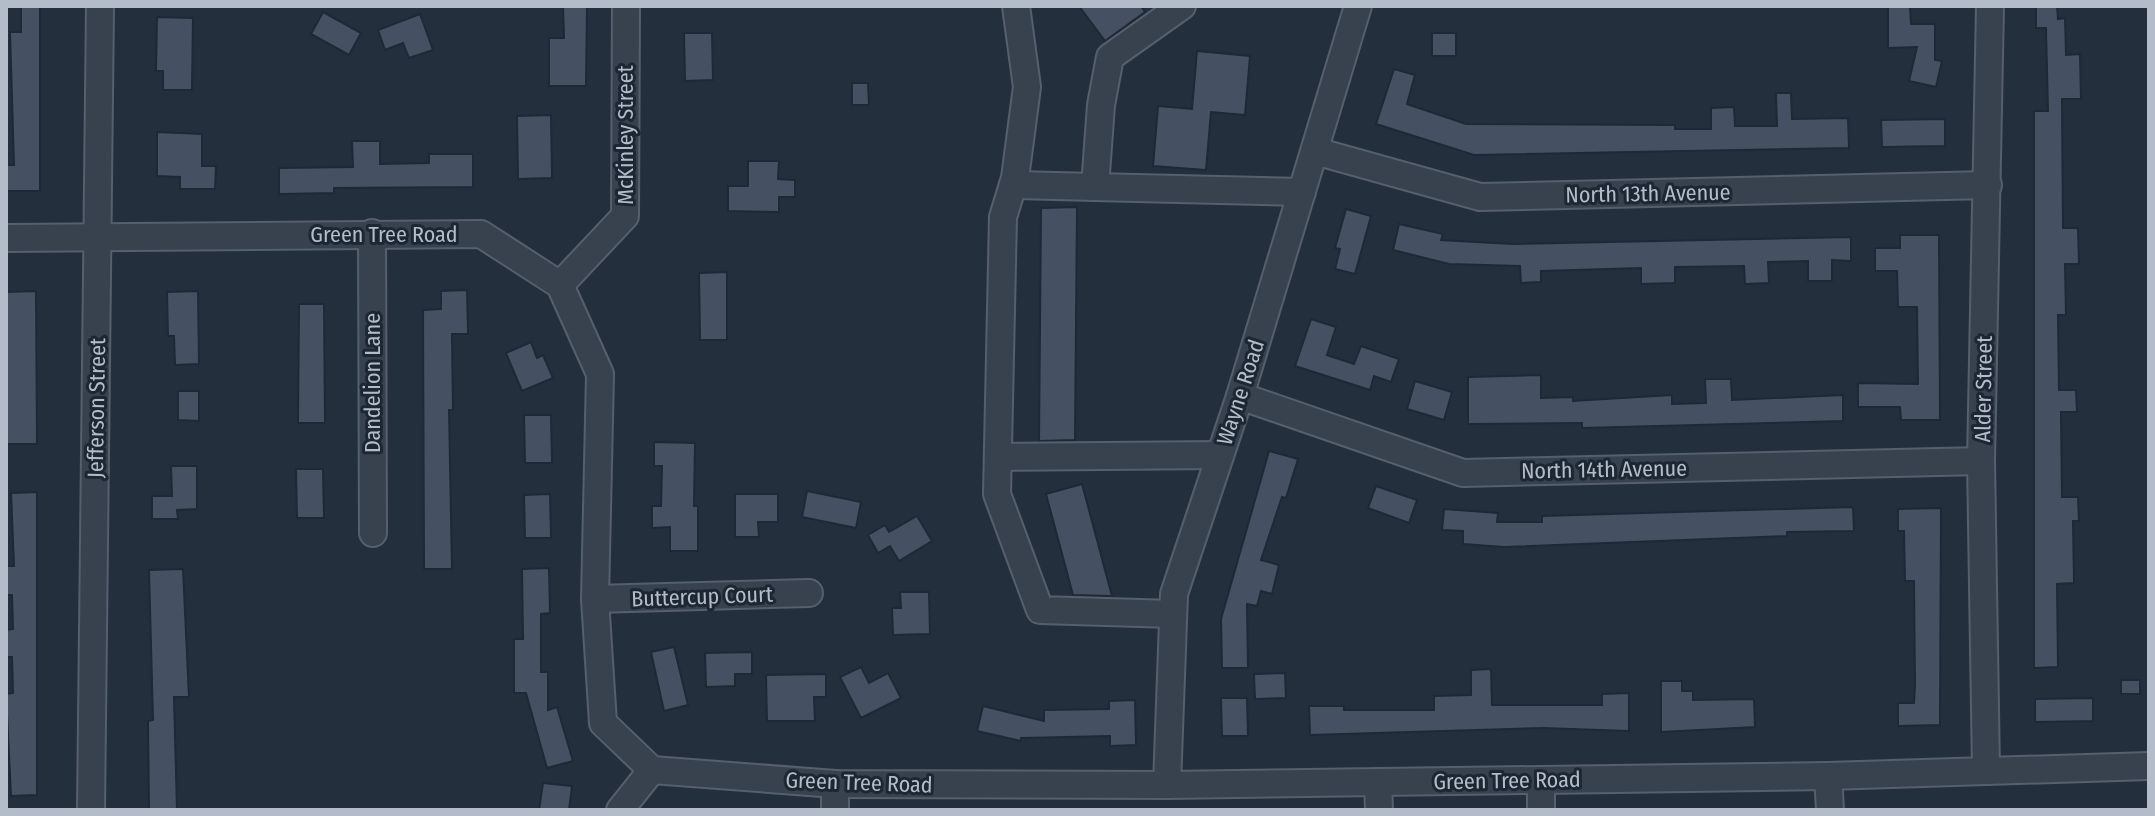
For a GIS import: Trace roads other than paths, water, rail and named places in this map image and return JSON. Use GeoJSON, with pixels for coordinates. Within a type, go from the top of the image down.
{"type":"FeatureCollection","features":[{"type":"Feature","properties":{"kind":"street","name":"Jefferson Street"},"geometry":{"type":"LineString","coordinates":[[91,810],[100,6]]}},
{"type":"Feature","properties":{"kind":"street","name":"McKinley Street"},"geometry":{"type":"LineString","coordinates":[[560,285],[625,216],[626,6]]}},
{"type":"Feature","properties":{"kind":"street"},"geometry":{"type":"LineString","coordinates":[[1016,6],[1027,87],[1013,185],[1003,217],[997,494],[1040,610],[1173,614]]}},
{"type":"Feature","properties":{"kind":"street"},"geometry":{"type":"LineString","coordinates":[[1095,187],[1101,105],[1110,57],[1182,6]]}},
{"type":"Feature","properties":{"kind":"street","name":"Wayne Road"},"geometry":{"type":"LineString","coordinates":[[1167,785],[1174,594],[1240,396],[1358,6]]}},
{"type":"Feature","properties":{"kind":"street","name":"Alder Street"},"geometry":{"type":"LineString","coordinates":[[1986,771],[1981,461],[1990,6]]}},
{"type":"Feature","properties":{"kind":"street","name":"North 13th Avenue"},"geometry":{"type":"LineString","coordinates":[[1315,151],[1480,197],[1988,185]]}},
{"type":"Feature","properties":{"kind":"street"},"geometry":{"type":"LineString","coordinates":[[1013,185],[1302,192]]}},
{"type":"Feature","properties":{"kind":"street","name":"Dandelion Lane"},"geometry":{"type":"LineString","coordinates":[[372,233],[373,533]]}},
{"type":"Feature","properties":{"kind":"street","name":"Green Tree Road"},"geometry":{"type":"LineString","coordinates":[[6,238],[481,234],[560,285]]}},
{"type":"Feature","properties":{"kind":"street"},"geometry":{"type":"LineString","coordinates":[[560,285],[600,374],[595,599],[603,723],[652,770],[620,810]]}},
{"type":"Feature","properties":{"kind":"street","name":"North 14th Avenue"},"geometry":{"type":"LineString","coordinates":[[1240,396],[1463,473],[1981,461]]}},
{"type":"Feature","properties":{"kind":"street"},"geometry":{"type":"LineString","coordinates":[[998,457],[1220,455]]}},
{"type":"Feature","properties":{"kind":"street","name":"Buttercup Court"},"geometry":{"type":"LineString","coordinates":[[595,599],[809,593]]}},
{"type":"Feature","properties":{"kind":"street","name":"Green Tree Road"},"geometry":{"type":"LineString","coordinates":[[652,770],[835,797],[1167,785],[1828,776],[2149,766]]}},
{"type":"Feature","properties":{"kind":"street"},"geometry":{"type":"LineString","coordinates":[[1828,776],[1830,810]]}},
{"type":"Feature","properties":{"kind":"street"},"geometry":{"type":"LineString","coordinates":[[1541,780],[1541,810]]}},
{"type":"Feature","properties":{"kind":"street"},"geometry":{"type":"LineString","coordinates":[[1378,782],[1379,810]]}}]}
